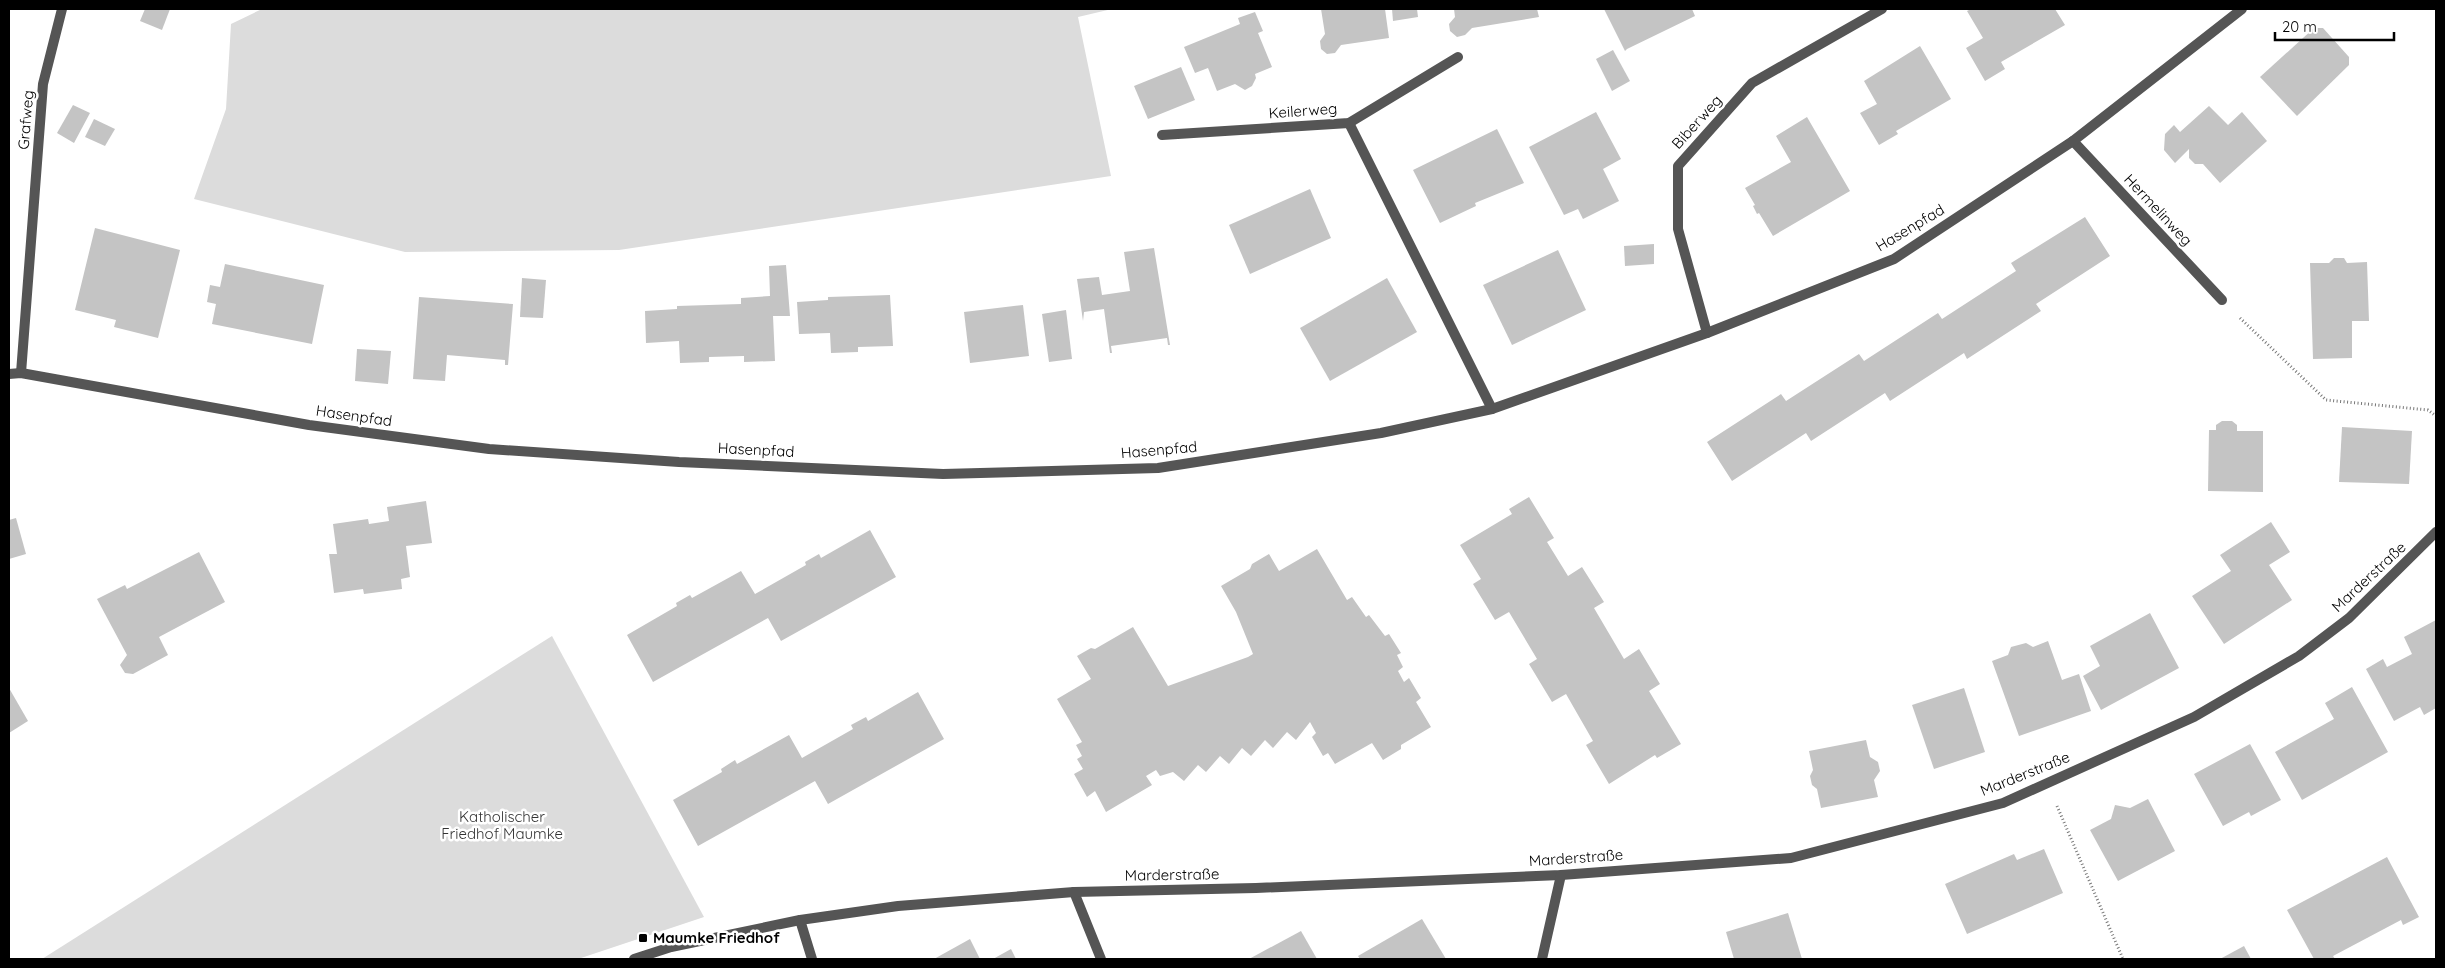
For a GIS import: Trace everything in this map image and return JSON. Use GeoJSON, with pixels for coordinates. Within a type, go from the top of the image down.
{"type":"FeatureCollection","features":[{"type":"Feature","properties":{"kind":"street","name":"Grafweg"},"geometry":{"type":"LineString","coordinates":[[21,373],[44,84],[62,9]]}},
{"type":"Feature","properties":{"kind":"street","name":"Biberweg"},"geometry":{"type":"LineString","coordinates":[[1707,333],[1678,229],[1678,166],[1752,83],[1882,9]]}},
{"type":"Feature","properties":{"kind":"street","name":"Hasenpfad"},"geometry":{"type":"LineString","coordinates":[[21,373],[309,425],[489,449],[678,462],[943,474],[1158,468],[1380,433],[1492,410],[1707,333],[1894,259],[2073,140],[2242,9]]}},
{"type":"Feature","properties":{"kind":"street","name":"Keilerweg"},"geometry":{"type":"LineString","coordinates":[[1162,135],[1348,123],[1458,57]]}},
{"type":"Feature","properties":{"kind":"street"},"geometry":{"type":"LineString","coordinates":[[1348,123],[1492,410]]}},
{"type":"Feature","properties":{"kind":"street","name":"Hermelinweg"},"geometry":{"type":"LineString","coordinates":[[2073,140],[2222,300]]}},
{"type":"Feature","properties":{"kind":"street"},"geometry":{"type":"LineString","coordinates":[[9,374],[21,373]]}},
{"type":"Feature","properties":{"kind":"street","name":"Marderstraße"},"geometry":{"type":"LineString","coordinates":[[634,959],[671,947],[800,920],[898,906],[1074,892],[1256,888],[1562,875],[1792,858],[2003,803],[2194,717],[2299,656],[2349,618],[2436,532]]}},
{"type":"Feature","properties":{"kind":"street"},"geometry":{"type":"LineString","coordinates":[[1542,959],[1562,875]]}},
{"type":"Feature","properties":{"kind":"street"},"geometry":{"type":"LineString","coordinates":[[1074,892],[1101,959]]}},
{"type":"Feature","properties":{"kind":"street"},"geometry":{"type":"LineString","coordinates":[[800,920],[812,959]]}},
{"type":"Feature","properties":{"kind":"path"},"geometry":{"type":"LineString","coordinates":[[2222,300],[2326,400],[2428,410],[2436,416]]}},
{"type":"Feature","properties":{"kind":"path"},"geometry":{"type":"LineString","coordinates":[[2047,782],[2123,959]]}},
{"type":"Feature","properties":{"kind":"green space"},"geometry":{"type":"Polygon","coordinates":[[[262,9],[1112,9],[1078,17],[1111,176],[619,250],[405,252],[194,199],[226,109],[231,24],[262,9]]]}},
{"type":"Feature","properties":{"kind":"green space","name":"Katholischer Friedhof Maumke"},"geometry":{"type":"Polygon","coordinates":[[[552,636],[704,917],[578,959],[42,959],[552,636]]]}},
{"type":"Feature","properties":{"kind":"building"},"geometry":{"type":"Polygon","coordinates":[[[145,9],[170,9],[162,30],[140,21],[145,9]]]}},
{"type":"Feature","properties":{"kind":"building"},"geometry":{"type":"Polygon","coordinates":[[[1321,9],[1385,9],[1389,38],[1341,45],[1335,53],[1327,54],[1321,49],[1320,41],[1325,34],[1321,9]]]}},
{"type":"Feature","properties":{"kind":"building"},"geometry":{"type":"Polygon","coordinates":[[[1392,9],[1417,9],[1418,17],[1393,21],[1392,9]]]}},
{"type":"Feature","properties":{"kind":"building"},"geometry":{"type":"Polygon","coordinates":[[[1454,9],[1537,9],[1539,17],[1472,28],[1465,35],[1457,37],[1450,31],[1449,24],[1455,17],[1454,9]]]}},
{"type":"Feature","properties":{"kind":"building"},"geometry":{"type":"Polygon","coordinates":[[[1604,9],[1692,9],[1695,16],[1625,51],[1604,9]]]}},
{"type":"Feature","properties":{"kind":"building"},"geometry":{"type":"Polygon","coordinates":[[[1971,9],[2055,9],[2065,25],[2001,62],[2005,69],[1985,81],[1966,48],[1983,38],[1967,11],[1971,9]]]}},
{"type":"Feature","properties":{"kind":"building"},"geometry":{"type":"Polygon","coordinates":[[[1255,12],[1263,31],[1258,33],[1272,67],[1255,74],[1256,78],[1252,86],[1245,90],[1235,84],[1217,91],[1208,68],[1195,73],[1184,47],[1240,24],[1238,18],[1255,12]]]}},
{"type":"Feature","properties":{"kind":"building"},"geometry":{"type":"Polygon","coordinates":[[[2314,28],[2323,28],[2349,57],[2349,65],[2297,116],[2260,77],[2314,28]]]}},
{"type":"Feature","properties":{"kind":"building"},"geometry":{"type":"Polygon","coordinates":[[[1920,46],[1951,99],[1896,131],[1898,134],[1879,145],[1860,113],[1877,104],[1864,81],[1920,46]]]}},
{"type":"Feature","properties":{"kind":"building"},"geometry":{"type":"Polygon","coordinates":[[[1613,50],[1630,81],[1612,91],[1596,59],[1613,50]]]}},
{"type":"Feature","properties":{"kind":"building"},"geometry":{"type":"Polygon","coordinates":[[[1181,67],[1195,100],[1148,119],[1134,86],[1181,67]]]}},
{"type":"Feature","properties":{"kind":"building"},"geometry":{"type":"Polygon","coordinates":[[[73,105],[90,113],[74,143],[57,133],[73,105]]]}},
{"type":"Feature","properties":{"kind":"building"},"geometry":{"type":"Polygon","coordinates":[[[2209,106],[2228,125],[2242,112],[2267,141],[2220,183],[2203,164],[2195,164],[2189,158],[2189,149],[2175,163],[2164,150],[2165,134],[2174,125],[2180,132],[2209,106]]]}},
{"type":"Feature","properties":{"kind":"building"},"geometry":{"type":"Polygon","coordinates":[[[1596,112],[1621,159],[1603,169],[1619,201],[1583,219],[1578,209],[1564,215],[1529,147],[1596,112]]]}},
{"type":"Feature","properties":{"kind":"building"},"geometry":{"type":"Polygon","coordinates":[[[1807,117],[1850,191],[1773,236],[1759,213],[1757,214],[1753,206],[1755,205],[1745,188],[1791,162],[1776,136],[1807,117]]]}},
{"type":"Feature","properties":{"kind":"building"},"geometry":{"type":"Polygon","coordinates":[[[94,119],[115,129],[105,146],[85,137],[94,119]]]}},
{"type":"Feature","properties":{"kind":"building"},"geometry":{"type":"Polygon","coordinates":[[[1497,129],[1524,183],[1475,203],[1476,206],[1440,223],[1413,170],[1497,129]]]}},
{"type":"Feature","properties":{"kind":"building"},"geometry":{"type":"Polygon","coordinates":[[[1310,189],[1331,238],[1250,274],[1229,225],[1310,189]]]}},
{"type":"Feature","properties":{"kind":"building"},"geometry":{"type":"Polygon","coordinates":[[[2085,217],[2110,256],[2036,304],[2041,311],[1967,359],[1964,353],[1890,401],[1885,393],[1811,441],[1806,433],[1732,481],[1707,442],[1781,394],[1786,401],[1859,354],[1864,361],[1938,313],[1942,319],[2016,271],[2011,263],[2085,217]]]}},
{"type":"Feature","properties":{"kind":"building"},"geometry":{"type":"Polygon","coordinates":[[[95,228],[180,250],[158,338],[114,327],[116,320],[75,310],[95,228]]]}},
{"type":"Feature","properties":{"kind":"building"},"geometry":{"type":"Polygon","coordinates":[[[1654,244],[1654,264],[1625,266],[1624,246],[1654,244]]]}},
{"type":"Feature","properties":{"kind":"building"},"geometry":{"type":"Polygon","coordinates":[[[1154,248],[1170,345],[1168,345],[1167,338],[1111,346],[1112,353],[1110,353],[1104,309],[1084,312],[1083,321],[1077,279],[1099,277],[1102,295],[1130,291],[1124,252],[1154,248]]]}},
{"type":"Feature","properties":{"kind":"building"},"geometry":{"type":"Polygon","coordinates":[[[1558,250],[1586,310],[1512,345],[1483,285],[1558,250]]]}},
{"type":"Feature","properties":{"kind":"building"},"geometry":{"type":"Polygon","coordinates":[[[2334,258],[2344,258],[2347,263],[2367,262],[2369,321],[2352,321],[2352,358],[2313,359],[2310,263],[2329,263],[2334,258]]]}},
{"type":"Feature","properties":{"kind":"building"},"geometry":{"type":"Polygon","coordinates":[[[225,264],[324,285],[312,344],[212,324],[216,304],[207,302],[210,285],[220,287],[225,264]]]}},
{"type":"Feature","properties":{"kind":"building"},"geometry":{"type":"Polygon","coordinates":[[[786,265],[790,316],[773,316],[775,361],[744,362],[744,356],[709,357],[709,362],[680,363],[679,341],[646,343],[645,311],[677,309],[677,306],[741,304],[741,298],[770,296],[769,266],[786,265]]]}},
{"type":"Feature","properties":{"kind":"building"},"geometry":{"type":"Polygon","coordinates":[[[522,278],[546,280],[543,318],[520,317],[522,278]]]}},
{"type":"Feature","properties":{"kind":"building"},"geometry":{"type":"Polygon","coordinates":[[[1387,278],[1417,332],[1330,381],[1300,328],[1387,278]]]}},
{"type":"Feature","properties":{"kind":"building"},"geometry":{"type":"Polygon","coordinates":[[[890,295],[893,346],[858,347],[858,352],[831,353],[830,333],[799,334],[797,302],[828,300],[828,297],[890,295]]]}},
{"type":"Feature","properties":{"kind":"building"},"geometry":{"type":"Polygon","coordinates":[[[419,297],[513,304],[508,365],[505,365],[505,360],[447,355],[445,381],[413,379],[419,297]]]}},
{"type":"Feature","properties":{"kind":"building"},"geometry":{"type":"Polygon","coordinates":[[[1023,305],[1029,356],[970,363],[964,312],[1023,305]]]}},
{"type":"Feature","properties":{"kind":"building"},"geometry":{"type":"Polygon","coordinates":[[[1066,310],[1072,359],[1049,362],[1042,314],[1066,310]]]}},
{"type":"Feature","properties":{"kind":"building"},"geometry":{"type":"Polygon","coordinates":[[[357,349],[391,351],[388,384],[355,381],[357,349]]]}},
{"type":"Feature","properties":{"kind":"building"},"geometry":{"type":"Polygon","coordinates":[[[2222,421],[2232,421],[2237,425],[2237,431],[2263,431],[2263,492],[2208,491],[2209,430],[2216,430],[2216,425],[2222,421]]]}},
{"type":"Feature","properties":{"kind":"building"},"geometry":{"type":"Polygon","coordinates":[[[2342,427],[2412,431],[2409,484],[2339,482],[2342,427]]]}},
{"type":"Feature","properties":{"kind":"building"},"geometry":{"type":"Polygon","coordinates":[[[1529,497],[1554,538],[1547,542],[1568,576],[1582,567],[1604,602],[1594,608],[1624,659],[1639,649],[1660,684],[1649,691],[1681,744],[1657,758],[1655,755],[1609,784],[1586,745],[1593,741],[1566,694],[1552,702],[1529,664],[1537,659],[1509,612],[1495,620],[1473,584],[1481,579],[1460,545],[1512,514],[1509,509],[1529,497]]]}},
{"type":"Feature","properties":{"kind":"building"},"geometry":{"type":"Polygon","coordinates":[[[426,501],[432,543],[406,546],[410,577],[401,579],[402,589],[364,594],[363,589],[334,593],[329,554],[337,554],[333,524],[368,519],[369,524],[389,521],[387,507],[426,501]]]}},
{"type":"Feature","properties":{"kind":"building"},"geometry":{"type":"Polygon","coordinates":[[[16,518],[26,554],[9,559],[9,520],[16,518]]]}},
{"type":"Feature","properties":{"kind":"building"},"geometry":{"type":"Polygon","coordinates":[[[2271,522],[2290,552],[2269,565],[2292,600],[2224,644],[2192,596],[2231,571],[2220,555],[2271,522]]]}},
{"type":"Feature","properties":{"kind":"building"},"geometry":{"type":"Polygon","coordinates":[[[870,530],[896,577],[781,641],[768,618],[653,682],[627,635],[677,606],[676,603],[690,595],[692,598],[741,571],[755,594],[806,565],[805,562],[819,554],[821,558],[870,530]]]}},
{"type":"Feature","properties":{"kind":"building"},"geometry":{"type":"Polygon","coordinates":[[[1317,549],[1347,600],[1352,597],[1366,617],[1369,615],[1385,636],[1389,634],[1401,653],[1397,655],[1403,667],[1398,671],[1404,682],[1409,678],[1421,698],[1416,702],[1431,727],[1401,745],[1401,749],[1383,760],[1372,743],[1335,764],[1328,753],[1323,756],[1312,737],[1316,733],[1310,722],[1296,740],[1287,732],[1273,748],[1265,740],[1251,756],[1242,748],[1229,764],[1220,756],[1206,772],[1198,765],[1184,781],[1173,772],[1160,776],[1156,770],[1146,776],[1152,785],[1106,812],[1095,791],[1087,797],[1074,774],[1083,769],[1077,759],[1082,756],[1076,745],[1082,742],[1057,699],[1091,679],[1077,656],[1091,648],[1095,649],[1133,627],[1168,686],[1248,657],[1253,654],[1236,612],[1221,586],[1250,569],[1252,564],[1269,554],[1279,571],[1317,549]]]}},
{"type":"Feature","properties":{"kind":"building"},"geometry":{"type":"Polygon","coordinates":[[[199,552],[225,602],[159,637],[168,655],[133,674],[125,673],[120,665],[127,655],[97,599],[125,585],[127,589],[199,552]]]}},
{"type":"Feature","properties":{"kind":"building"},"geometry":{"type":"Polygon","coordinates":[[[2150,613],[2179,668],[2101,710],[2083,676],[2100,666],[2090,646],[2150,613]]]}},
{"type":"Feature","properties":{"kind":"building"},"geometry":{"type":"Polygon","coordinates":[[[2436,620],[2436,708],[2424,715],[2420,707],[2394,721],[2366,669],[2383,659],[2387,667],[2412,654],[2404,637],[2436,620]]]}},
{"type":"Feature","properties":{"kind":"building"},"geometry":{"type":"Polygon","coordinates":[[[2048,641],[2062,680],[2079,674],[2091,711],[2019,736],[1992,661],[2008,655],[2011,647],[2026,643],[2033,647],[2048,641]]]}},
{"type":"Feature","properties":{"kind":"building"},"geometry":{"type":"Polygon","coordinates":[[[2352,687],[2388,752],[2302,800],[2275,752],[2334,719],[2325,703],[2352,687]]]}},
{"type":"Feature","properties":{"kind":"building"},"geometry":{"type":"Polygon","coordinates":[[[9,688],[28,721],[9,733],[9,688]]]}},
{"type":"Feature","properties":{"kind":"building"},"geometry":{"type":"Polygon","coordinates":[[[1964,688],[1985,752],[1934,769],[1912,705],[1964,688]]]}},
{"type":"Feature","properties":{"kind":"building"},"geometry":{"type":"Polygon","coordinates":[[[918,692],[944,739],[828,804],[815,781],[698,846],[673,800],[722,772],[721,769],[735,760],[737,764],[789,735],[802,758],[853,729],[851,725],[866,717],[868,721],[918,692]]]}},
{"type":"Feature","properties":{"kind":"building"},"geometry":{"type":"Polygon","coordinates":[[[1866,740],[1870,757],[1878,762],[1880,771],[1874,780],[1878,797],[1821,808],[1817,789],[1812,785],[1810,776],[1813,770],[1809,751],[1866,740]]]}},
{"type":"Feature","properties":{"kind":"building"},"geometry":{"type":"Polygon","coordinates":[[[2250,744],[2281,800],[2251,816],[2249,812],[2223,826],[2194,774],[2250,744]]]}},
{"type":"Feature","properties":{"kind":"building"},"geometry":{"type":"Polygon","coordinates":[[[2148,799],[2175,851],[2118,881],[2090,830],[2111,819],[2115,805],[2130,808],[2148,799]]]}},
{"type":"Feature","properties":{"kind":"building"},"geometry":{"type":"Polygon","coordinates":[[[2044,849],[2063,893],[1967,934],[1945,884],[2014,854],[2017,860],[2044,849]]]}},
{"type":"Feature","properties":{"kind":"building"},"geometry":{"type":"Polygon","coordinates":[[[2387,857],[2419,917],[2403,925],[2401,920],[2333,956],[2335,959],[2314,959],[2287,910],[2387,857]]]}},
{"type":"Feature","properties":{"kind":"building"},"geometry":{"type":"Polygon","coordinates":[[[1788,913],[1802,959],[1734,959],[1726,932],[1788,913]]]}},
{"type":"Feature","properties":{"kind":"building"},"geometry":{"type":"Polygon","coordinates":[[[1422,919],[1446,959],[1360,959],[1358,956],[1422,919]]]}},
{"type":"Feature","properties":{"kind":"building"},"geometry":{"type":"Polygon","coordinates":[[[1301,931],[1317,959],[1249,959],[1301,931]]]}},
{"type":"Feature","properties":{"kind":"building"},"geometry":{"type":"Polygon","coordinates":[[[970,939],[980,959],[934,959],[970,939]]]}},
{"type":"Feature","properties":{"kind":"building"},"geometry":{"type":"Polygon","coordinates":[[[2244,946],[2251,959],[2220,959],[2244,946]]]}},
{"type":"Feature","properties":{"kind":"building"},"geometry":{"type":"Polygon","coordinates":[[[1011,949],[1016,959],[993,959],[1011,949]]]}},
{"type":"Feature","properties":{"kind":"place","name":"Maumke Friedhof"},"geometry":{"type":"Point","coordinates":[643,938]}}]}
